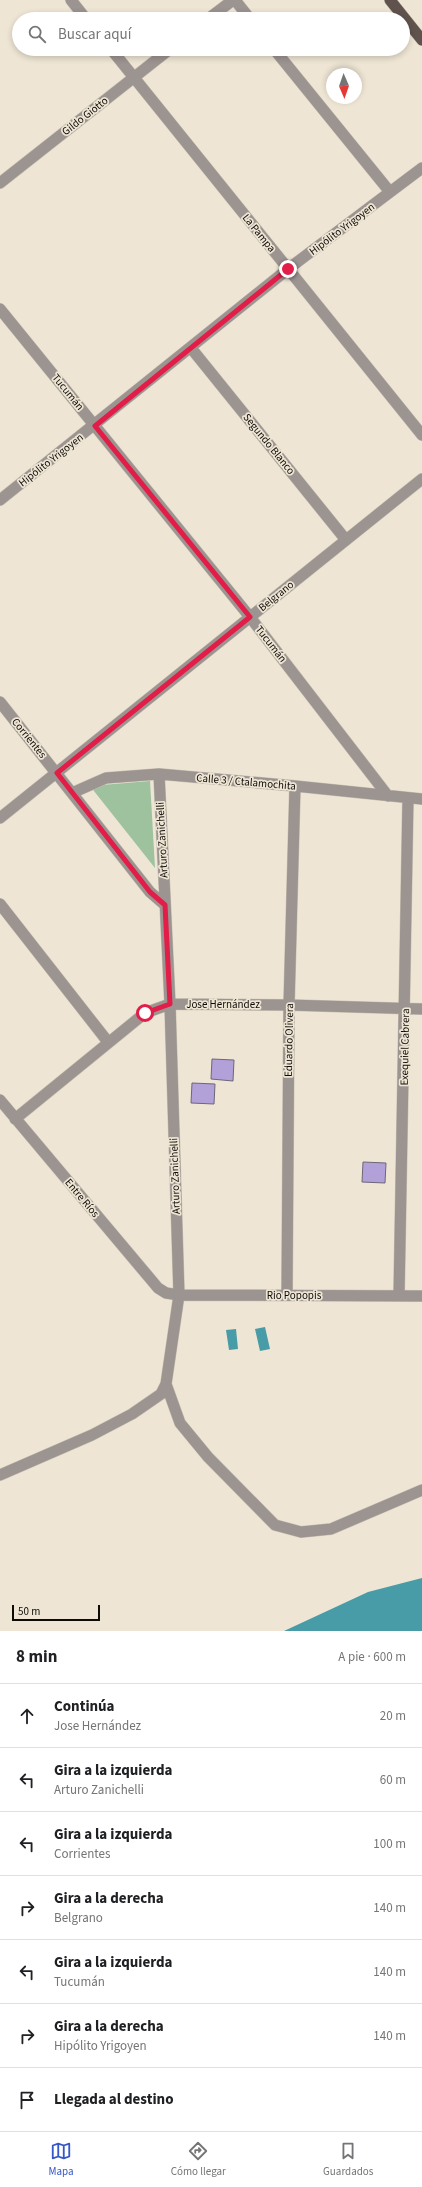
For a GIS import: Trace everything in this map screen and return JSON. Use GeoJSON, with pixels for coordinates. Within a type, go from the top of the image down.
{"type":"FeatureCollection","features":[{"type":"Feature","properties":{"kind":"main road"},"geometry":{"type":"LineString","coordinates":[[390,0],[400,12]]}},
{"type":"Feature","properties":{"kind":"main road"},"geometry":{"type":"LineString","coordinates":[[410,25],[422,40]]}},
{"type":"Feature","properties":{"kind":"street"},"geometry":{"type":"LineString","coordinates":[[71,0],[80,12]]}},
{"type":"Feature","properties":{"kind":"street"},"geometry":{"type":"LineString","coordinates":[[218,12],[234,0],[244,12]]}},
{"type":"Feature","properties":{"kind":"street","name":"La Pampa"},"geometry":{"type":"LineString","coordinates":[[116,56],[422,435]]}},
{"type":"Feature","properties":{"kind":"street","name":"Gildo Giotto"},"geometry":{"type":"LineString","coordinates":[[0,183],[161,56]]}},
{"type":"Feature","properties":{"kind":"street"},"geometry":{"type":"LineString","coordinates":[[280,56],[390,192]]}},
{"type":"Feature","properties":{"kind":"street","name":"Hipólito Yrigoyen"},"geometry":{"type":"LineString","coordinates":[[0,500],[95,426],[288,269],[422,168]]}},
{"type":"Feature","properties":{"kind":"street","name":"Tucumán"},"geometry":{"type":"LineString","coordinates":[[0,309],[250,617],[388,796]]}},
{"type":"Feature","properties":{"kind":"street","name":"Segundo Blanco"},"geometry":{"type":"LineString","coordinates":[[191,348],[346,540]]}},
{"type":"Feature","properties":{"kind":"street","name":"Belgrano"},"geometry":{"type":"LineString","coordinates":[[0,818],[422,480]]}},
{"type":"Feature","properties":{"kind":"street","name":"Corrientes"},"geometry":{"type":"LineString","coordinates":[[0,702],[150,892],[165,905]]}},
{"type":"Feature","properties":{"kind":"street","name":"Calle 3 / Ctalamochita"},"geometry":{"type":"LineString","coordinates":[[72,793],[106,778],[159,774],[388,796],[416,797]]}},
{"type":"Feature","properties":{"kind":"street","name":"Arturo Zanichelli"},"geometry":{"type":"LineString","coordinates":[[159,774],[170,1004],[179,1295],[166,1384]]}},
{"type":"Feature","properties":{"kind":"street","name":"Eduardo Olivera"},"geometry":{"type":"LineString","coordinates":[[287,1294],[289,1005],[295,786]]}},
{"type":"Feature","properties":{"kind":"street","name":"Exequiel Cabrera"},"geometry":{"type":"LineString","coordinates":[[399,1296],[406,1008],[416,797]]}},
{"type":"Feature","properties":{"kind":"street"},"geometry":{"type":"LineString","coordinates":[[0,904],[108,1042]]}},
{"type":"Feature","properties":{"kind":"street","name":"Jose Hernández"},"geometry":{"type":"LineString","coordinates":[[15,1119],[145,1013],[170,1004],[289,1005],[422,1009]]}},
{"type":"Feature","properties":{"kind":"street","name":"Entre Ríos"},"geometry":{"type":"LineString","coordinates":[[0,1100],[158,1288],[166,1293]]}},
{"type":"Feature","properties":{"kind":"street","name":"Rio Popopis"},"geometry":{"type":"LineString","coordinates":[[166,1293],[179,1295],[287,1294],[422,1296]]}},
{"type":"Feature","properties":{"kind":"street"},"geometry":{"type":"LineString","coordinates":[[0,1475],[92,1434],[132,1414],[161,1394],[166,1384]]}},
{"type":"Feature","properties":{"kind":"street"},"geometry":{"type":"LineString","coordinates":[[166,1384],[180,1423],[208,1457],[275,1525],[301,1532],[331,1529],[422,1490]]}},
{"type":"Feature","properties":{"kind":"green space"},"geometry":{"type":"Polygon","coordinates":[[[150,781],[155,868],[90,786],[150,781]]]}},
{"type":"Feature","properties":{"kind":"water"},"geometry":{"type":"Polygon","coordinates":[[[265,1327],[270,1349],[260,1351],[255,1329],[265,1327]]]}},
{"type":"Feature","properties":{"kind":"water"},"geometry":{"type":"Polygon","coordinates":[[[236,1329],[238,1349],[229,1350],[226,1330],[236,1329]]]}},
{"type":"Feature","properties":{"kind":"water"},"geometry":{"type":"Polygon","coordinates":[[[422,1578],[422,1631],[284,1631],[368,1592],[422,1578]]]}},
{"type":"Feature","properties":{"kind":"building"},"geometry":{"type":"Polygon","coordinates":[[[212,1059],[234,1060],[233,1081],[211,1079],[212,1059]]]}},
{"type":"Feature","properties":{"kind":"building"},"geometry":{"type":"Polygon","coordinates":[[[192,1083],[215,1084],[214,1104],[191,1103],[192,1083]]]}},
{"type":"Feature","properties":{"kind":"building"},"geometry":{"type":"Polygon","coordinates":[[[363,1162],[386,1163],[385,1183],[362,1182],[363,1162]]]}},
{"type":"Feature","properties":{"kind":"route"},"geometry":{"type":"LineString","coordinates":[[145,1013],[170,1004],[165,905],[150,892],[57,773],[250,617],[95,426],[288,269]]}}]}
